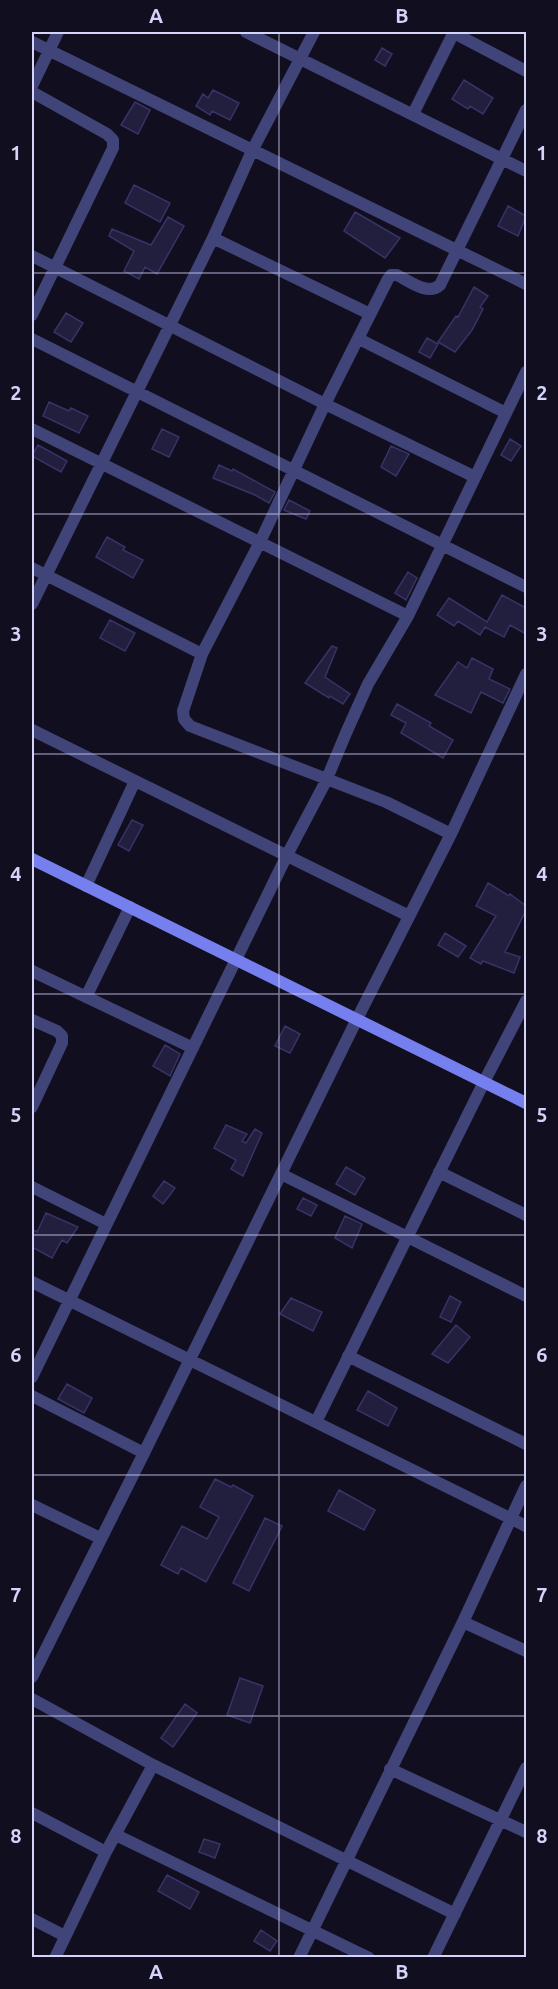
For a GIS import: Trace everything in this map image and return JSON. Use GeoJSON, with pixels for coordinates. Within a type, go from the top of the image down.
{"type":"FeatureCollection","features":[{"type":"Feature","properties":{"kind":"street"},"geometry":{"type":"LineString","coordinates":[[32,86],[58,32]]}},
{"type":"Feature","properties":{"kind":"street"},"geometry":{"type":"LineString","coordinates":[[246,32],[526,171]]}},
{"type":"Feature","properties":{"kind":"street"},"geometry":{"type":"LineString","coordinates":[[32,604],[213,238],[252,151],[314,32]]}},
{"type":"Feature","properties":{"kind":"street"},"geometry":{"type":"LineString","coordinates":[[413,114],[453,32],[526,71]]}},
{"type":"Feature","properties":{"kind":"street"},"geometry":{"type":"LineString","coordinates":[[32,42],[526,285]]}},
{"type":"Feature","properties":{"kind":"street"},"geometry":{"type":"LineString","coordinates":[[32,92],[108,134],[113,140],[113,148],[32,315]]}},
{"type":"Feature","properties":{"kind":"street"},"geometry":{"type":"LineString","coordinates":[[451,834],[386,802],[326,781],[190,726],[184,719],[183,711],[202,654],[260,542],[325,404],[391,275],[397,275],[428,290],[435,290],[440,285],[526,110]]}},
{"type":"Feature","properties":{"kind":"street"},"geometry":{"type":"LineString","coordinates":[[213,238],[370,314]]}},
{"type":"Feature","properties":{"kind":"street"},"geometry":{"type":"LineString","coordinates":[[32,256],[475,477]]}},
{"type":"Feature","properties":{"kind":"street"},"geometry":{"type":"LineString","coordinates":[[32,339],[526,587]]}},
{"type":"Feature","properties":{"kind":"street"},"geometry":{"type":"LineString","coordinates":[[359,339],[506,413]]}},
{"type":"Feature","properties":{"kind":"street"},"geometry":{"type":"LineString","coordinates":[[32,1377],[287,855],[326,781],[368,684],[408,616],[506,413],[521,396],[526,372]]}},
{"type":"Feature","properties":{"kind":"street"},"geometry":{"type":"LineString","coordinates":[[32,429],[408,616]]}},
{"type":"Feature","properties":{"kind":"street"},"geometry":{"type":"LineString","coordinates":[[32,568],[202,654]]}},
{"type":"Feature","properties":{"kind":"street"},"geometry":{"type":"LineString","coordinates":[[32,1677],[357,1019],[451,834],[526,674]]}},
{"type":"Feature","properties":{"kind":"street"},"geometry":{"type":"LineString","coordinates":[[32,730],[409,916]]}},
{"type":"Feature","properties":{"kind":"street"},"geometry":{"type":"LineString","coordinates":[[86,886],[135,781]]}},
{"type":"Feature","properties":{"kind":"street"},"geometry":{"type":"LineString","coordinates":[[32,859],[526,1103]]}},
{"type":"Feature","properties":{"kind":"street"},"geometry":{"type":"LineString","coordinates":[[86,997],[130,908]]}},
{"type":"Feature","properties":{"kind":"street"},"geometry":{"type":"LineString","coordinates":[[32,971],[193,1048]]}},
{"type":"Feature","properties":{"kind":"street"},"geometry":{"type":"LineString","coordinates":[[316,1422],[526,1001]]}},
{"type":"Feature","properties":{"kind":"street"},"geometry":{"type":"LineString","coordinates":[[32,1020],[57,1031],[62,1036],[62,1043],[32,1105]]}},
{"type":"Feature","properties":{"kind":"street"},"geometry":{"type":"LineString","coordinates":[[439,1172],[526,1215]]}},
{"type":"Feature","properties":{"kind":"street"},"geometry":{"type":"LineString","coordinates":[[281,1174],[526,1296]]}},
{"type":"Feature","properties":{"kind":"street"},"geometry":{"type":"LineString","coordinates":[[32,1187],[106,1224]]}},
{"type":"Feature","properties":{"kind":"street"},"geometry":{"type":"LineString","coordinates":[[32,1282],[526,1526]]}},
{"type":"Feature","properties":{"kind":"street"},"geometry":{"type":"LineString","coordinates":[[348,1356],[526,1444]]}},
{"type":"Feature","properties":{"kind":"street"},"geometry":{"type":"LineString","coordinates":[[32,1396],[144,1453]]}},
{"type":"Feature","properties":{"kind":"street"},"geometry":{"type":"LineString","coordinates":[[299,1958],[463,1622],[526,1486]]}},
{"type":"Feature","properties":{"kind":"street"},"geometry":{"type":"LineString","coordinates":[[32,1505],[100,1538]]}},
{"type":"Feature","properties":{"kind":"street"},"geometry":{"type":"LineString","coordinates":[[463,1622],[526,1652]]}},
{"type":"Feature","properties":{"kind":"street"},"geometry":{"type":"LineString","coordinates":[[32,1699],[153,1765],[455,1914]]}},
{"type":"Feature","properties":{"kind":"street"},"geometry":{"type":"LineString","coordinates":[[55,1958],[106,1852],[153,1765]]}},
{"type":"Feature","properties":{"kind":"street"},"geometry":{"type":"LineString","coordinates":[[433,1958],[526,1768]]}},
{"type":"Feature","properties":{"kind":"street"},"geometry":{"type":"LineString","coordinates":[[390,1769],[526,1832]]}},
{"type":"Feature","properties":{"kind":"street"},"geometry":{"type":"LineString","coordinates":[[32,1813],[106,1852]]}},
{"type":"Feature","properties":{"kind":"street"},"geometry":{"type":"LineString","coordinates":[[116,1835],[369,1958]]}},
{"type":"Feature","properties":{"kind":"street"},"geometry":{"type":"LineString","coordinates":[[32,1919],[65,1936]]}},
{"type":"Feature","properties":{"kind":"building"},"geometry":{"type":"Polygon","coordinates":[[[382,48],[392,54],[385,66],[375,60],[382,48]]]}},
{"type":"Feature","properties":{"kind":"building"},"geometry":{"type":"Polygon","coordinates":[[[464,80],[493,98],[483,114],[470,106],[468,109],[452,99],[464,80]]]}},
{"type":"Feature","properties":{"kind":"building"},"geometry":{"type":"Polygon","coordinates":[[[213,90],[239,103],[230,120],[212,111],[210,115],[196,106],[203,94],[208,98],[213,90]]]}},
{"type":"Feature","properties":{"kind":"building"},"geometry":{"type":"Polygon","coordinates":[[[135,102],[150,110],[138,134],[121,125],[135,102]]]}},
{"type":"Feature","properties":{"kind":"building"},"geometry":{"type":"Polygon","coordinates":[[[134,185],[170,203],[160,222],[125,203],[134,185]]]}},
{"type":"Feature","properties":{"kind":"building"},"geometry":{"type":"Polygon","coordinates":[[[508,206],[526,216],[518,236],[498,226],[508,206]]]}},
{"type":"Feature","properties":{"kind":"building"},"geometry":{"type":"Polygon","coordinates":[[[355,212],[400,238],[385,258],[344,231],[355,212]]]}},
{"type":"Feature","properties":{"kind":"building"},"geometry":{"type":"Polygon","coordinates":[[[168,217],[184,226],[157,274],[145,267],[139,279],[124,271],[134,251],[109,236],[112,229],[151,245],[168,217]]]}},
{"type":"Feature","properties":{"kind":"building"},"geometry":{"type":"Polygon","coordinates":[[[474,287],[488,296],[480,307],[483,309],[472,330],[455,352],[438,342],[456,316],[458,317],[474,287]]]}},
{"type":"Feature","properties":{"kind":"building"},"geometry":{"type":"Polygon","coordinates":[[[66,313],[83,323],[71,342],[54,332],[66,313]]]}},
{"type":"Feature","properties":{"kind":"building"},"geometry":{"type":"Polygon","coordinates":[[[427,338],[438,344],[430,358],[419,352],[427,338]]]}},
{"type":"Feature","properties":{"kind":"building"},"geometry":{"type":"Polygon","coordinates":[[[49,402],[88,416],[79,433],[43,416],[49,402]]]}},
{"type":"Feature","properties":{"kind":"building"},"geometry":{"type":"Polygon","coordinates":[[[162,429],[179,437],[169,457],[152,449],[162,429]]]}},
{"type":"Feature","properties":{"kind":"building"},"geometry":{"type":"Polygon","coordinates":[[[510,439],[521,446],[511,461],[501,455],[510,439]]]}},
{"type":"Feature","properties":{"kind":"building"},"geometry":{"type":"Polygon","coordinates":[[[38,445],[67,461],[61,472],[32,456],[38,445]]]}},
{"type":"Feature","properties":{"kind":"building"},"geometry":{"type":"Polygon","coordinates":[[[391,446],[409,454],[396,476],[381,467],[391,446]]]}},
{"type":"Feature","properties":{"kind":"building"},"geometry":{"type":"Polygon","coordinates":[[[219,465],[232,471],[233,469],[275,492],[269,503],[213,478],[219,465]]]}},
{"type":"Feature","properties":{"kind":"building"},"geometry":{"type":"Polygon","coordinates":[[[289,500],[310,511],[306,519],[284,510],[289,500]]]}},
{"type":"Feature","properties":{"kind":"building"},"geometry":{"type":"Polygon","coordinates":[[[107,537],[125,547],[123,550],[143,560],[133,578],[96,557],[107,537]]]}},
{"type":"Feature","properties":{"kind":"building"},"geometry":{"type":"Polygon","coordinates":[[[408,572],[417,578],[406,600],[395,593],[408,572]]]}},
{"type":"Feature","properties":{"kind":"building"},"geometry":{"type":"Polygon","coordinates":[[[502,595],[526,608],[526,634],[510,625],[504,637],[485,627],[480,635],[458,621],[454,626],[437,615],[449,598],[487,622],[502,595]]]}},
{"type":"Feature","properties":{"kind":"building"},"geometry":{"type":"Polygon","coordinates":[[[110,620],[135,633],[125,651],[100,638],[110,620]]]}},
{"type":"Feature","properties":{"kind":"building"},"geometry":{"type":"Polygon","coordinates":[[[332,646],[337,648],[325,677],[350,694],[343,704],[305,683],[332,646]]]}},
{"type":"Feature","properties":{"kind":"building"},"geometry":{"type":"Polygon","coordinates":[[[472,658],[493,669],[489,679],[510,689],[503,703],[481,692],[471,713],[435,695],[458,662],[467,668],[472,658]]]}},
{"type":"Feature","properties":{"kind":"building"},"geometry":{"type":"Polygon","coordinates":[[[397,704],[431,723],[429,726],[453,740],[443,758],[401,733],[406,723],[391,715],[397,704]]]}},
{"type":"Feature","properties":{"kind":"building"},"geometry":{"type":"Polygon","coordinates":[[[132,820],[143,825],[129,851],[118,845],[132,820]]]}},
{"type":"Feature","properties":{"kind":"building"},"geometry":{"type":"Polygon","coordinates":[[[488,883],[509,896],[510,894],[526,906],[505,952],[520,957],[514,973],[483,961],[481,964],[470,958],[496,916],[476,906],[488,883]]]}},
{"type":"Feature","properties":{"kind":"building"},"geometry":{"type":"Polygon","coordinates":[[[445,933],[466,946],[458,957],[438,945],[445,933]]]}},
{"type":"Feature","properties":{"kind":"building"},"geometry":{"type":"Polygon","coordinates":[[[285,1026],[300,1034],[290,1053],[275,1046],[285,1026]]]}},
{"type":"Feature","properties":{"kind":"building"},"geometry":{"type":"Polygon","coordinates":[[[165,1045],[180,1054],[170,1076],[153,1066],[165,1045]]]}},
{"type":"Feature","properties":{"kind":"building"},"geometry":{"type":"Polygon","coordinates":[[[226,1125],[247,1134],[242,1141],[246,1143],[255,1129],[262,1133],[243,1176],[231,1169],[236,1160],[214,1148],[226,1125]]]}},
{"type":"Feature","properties":{"kind":"building"},"geometry":{"type":"Polygon","coordinates":[[[346,1167],[365,1178],[355,1195],[336,1184],[346,1167]]]}},
{"type":"Feature","properties":{"kind":"building"},"geometry":{"type":"Polygon","coordinates":[[[164,1181],[175,1188],[163,1204],[153,1196],[164,1181]]]}},
{"type":"Feature","properties":{"kind":"building"},"geometry":{"type":"Polygon","coordinates":[[[303,1198],[317,1205],[311,1216],[297,1209],[303,1198]]]}},
{"type":"Feature","properties":{"kind":"building"},"geometry":{"type":"Polygon","coordinates":[[[46,1213],[78,1227],[67,1243],[62,1240],[52,1258],[32,1247],[32,1229],[37,1232],[46,1213]]]}},
{"type":"Feature","properties":{"kind":"building"},"geometry":{"type":"Polygon","coordinates":[[[345,1216],[362,1224],[352,1248],[335,1238],[345,1216]]]}},
{"type":"Feature","properties":{"kind":"building"},"geometry":{"type":"Polygon","coordinates":[[[450,1296],[461,1302],[451,1322],[440,1317],[450,1296]]]}},
{"type":"Feature","properties":{"kind":"building"},"geometry":{"type":"Polygon","coordinates":[[[291,1298],[322,1312],[313,1331],[280,1314],[291,1298]]]}},
{"type":"Feature","properties":{"kind":"building"},"geometry":{"type":"Polygon","coordinates":[[[456,1325],[470,1337],[448,1363],[432,1354],[456,1325]]]}},
{"type":"Feature","properties":{"kind":"building"},"geometry":{"type":"Polygon","coordinates":[[[67,1384],[92,1398],[84,1413],[58,1399],[67,1384]]]}},
{"type":"Feature","properties":{"kind":"building"},"geometry":{"type":"Polygon","coordinates":[[[368,1391],[397,1408],[388,1426],[357,1410],[368,1391]]]}},
{"type":"Feature","properties":{"kind":"building"},"geometry":{"type":"Polygon","coordinates":[[[215,1479],[231,1487],[233,1485],[253,1496],[206,1582],[181,1568],[178,1574],[161,1565],[182,1526],[207,1539],[219,1517],[200,1507],[215,1479]]]}},
{"type":"Feature","properties":{"kind":"building"},"geometry":{"type":"Polygon","coordinates":[[[339,1490],[375,1510],[364,1530],[328,1511],[339,1490]]]}},
{"type":"Feature","properties":{"kind":"building"},"geometry":{"type":"Polygon","coordinates":[[[265,1518],[282,1526],[249,1591],[233,1583],[265,1518]]]}},
{"type":"Feature","properties":{"kind":"building"},"geometry":{"type":"Polygon","coordinates":[[[240,1678],[263,1686],[250,1723],[227,1715],[240,1678]]]}},
{"type":"Feature","properties":{"kind":"building"},"geometry":{"type":"Polygon","coordinates":[[[185,1704],[197,1713],[173,1747],[161,1738],[185,1704]]]}},
{"type":"Feature","properties":{"kind":"building"},"geometry":{"type":"Polygon","coordinates":[[[204,1839],[220,1844],[215,1858],[199,1852],[204,1839]]]}},
{"type":"Feature","properties":{"kind":"building"},"geometry":{"type":"Polygon","coordinates":[[[167,1875],[199,1892],[190,1909],[158,1891],[167,1875]]]}},
{"type":"Feature","properties":{"kind":"building"},"geometry":{"type":"Polygon","coordinates":[[[261,1930],[277,1941],[270,1951],[254,1941],[261,1930]]]}}]}
